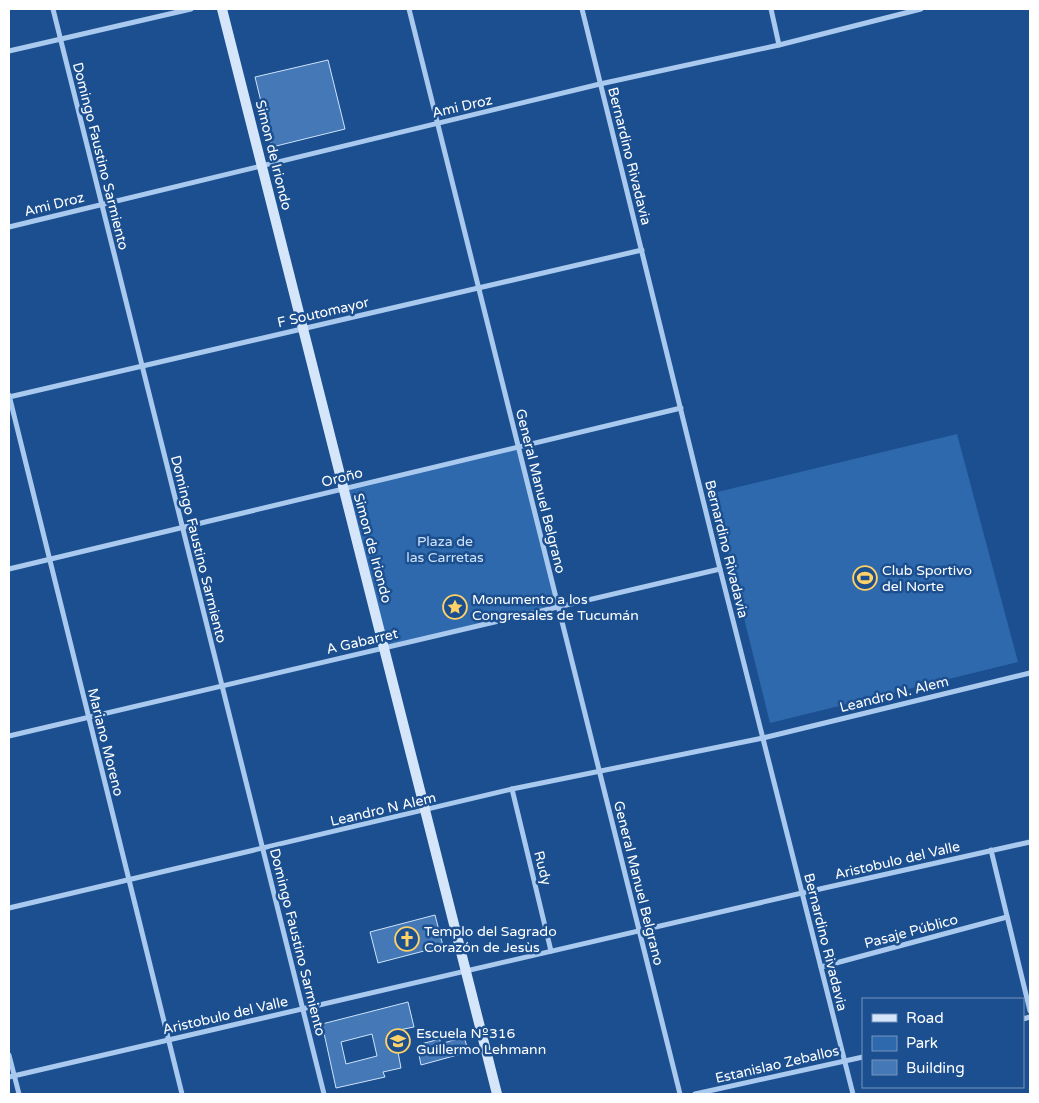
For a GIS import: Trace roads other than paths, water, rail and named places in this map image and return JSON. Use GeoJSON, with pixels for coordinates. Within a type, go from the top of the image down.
{"type":"FeatureCollection","features":[{"type":"Feature","properties":{"kind":"main road","name":"Simon de Iriondo"},"geometry":{"type":"LineString","coordinates":[[222,9],[497,1094]]}},
{"type":"Feature","properties":{"kind":"street","name":"Domingo Faustino Sarmiento"},"geometry":{"type":"LineString","coordinates":[[53,9],[324,1094]]}},
{"type":"Feature","properties":{"kind":"street"},"geometry":{"type":"LineString","coordinates":[[9,51],[190,9]]}},
{"type":"Feature","properties":{"kind":"street","name":"General Manuel Belgrano"},"geometry":{"type":"LineString","coordinates":[[409,9],[680,1094]]}},
{"type":"Feature","properties":{"kind":"street","name":"Bernardino Rivadavia"},"geometry":{"type":"LineString","coordinates":[[582,9],[720,570],[853,1094]]}},
{"type":"Feature","properties":{"kind":"street"},"geometry":{"type":"LineString","coordinates":[[771,9],[779,45]]}},
{"type":"Feature","properties":{"kind":"street","name":"Ami Droz"},"geometry":{"type":"LineString","coordinates":[[9,227],[600,84],[779,45],[921,9]]}},
{"type":"Feature","properties":{"kind":"street","name":"F Soutomayor"},"geometry":{"type":"LineString","coordinates":[[9,396],[642,250]]}},
{"type":"Feature","properties":{"kind":"street","name":"Mariano Moreno"},"geometry":{"type":"LineString","coordinates":[[9,396],[182,1094]]}},
{"type":"Feature","properties":{"kind":"street","name":"Oroño"},"geometry":{"type":"LineString","coordinates":[[9,569],[681,408]]}},
{"type":"Feature","properties":{"kind":"street","name":"A Gabarret"},"geometry":{"type":"LineString","coordinates":[[9,736],[720,570]]}},
{"type":"Feature","properties":{"kind":"street","name":"Leandro N. Alem"},"geometry":{"type":"LineString","coordinates":[[763,738],[1030,673]]}},
{"type":"Feature","properties":{"kind":"street","name":"Leandro N Alem"},"geometry":{"type":"LineString","coordinates":[[9,908],[512,789],[763,738]]}},
{"type":"Feature","properties":{"kind":"street","name":"Rudy"},"geometry":{"type":"LineString","coordinates":[[512,789],[551,951]]}},
{"type":"Feature","properties":{"kind":"street","name":"Aristobulo del Valle"},"geometry":{"type":"LineString","coordinates":[[11,1077],[802,893],[1030,842]]}},
{"type":"Feature","properties":{"kind":"street"},"geometry":{"type":"LineString","coordinates":[[991,850],[1030,1011]]}},
{"type":"Feature","properties":{"kind":"street","name":"Pasaje Público"},"geometry":{"type":"LineString","coordinates":[[821,967],[1007,917]]}},
{"type":"Feature","properties":{"kind":"street"},"geometry":{"type":"LineString","coordinates":[[9,1055],[11,1077],[18,1094]]}},
{"type":"Feature","properties":{"kind":"street","name":"Estanislao Zeballos"},"geometry":{"type":"LineString","coordinates":[[695,1094],[862,1056]]}},
{"type":"Feature","properties":{"kind":"place","name":"Club Sportivo del Norte"},"geometry":{"type":"Point","coordinates":[865,578]}},
{"type":"Feature","properties":{"kind":"place","name":"Monumento a los Congresales de Tucumán"},"geometry":{"type":"Point","coordinates":[455,607]}},
{"type":"Feature","properties":{"kind":"place","name":"Templo del Sagrado Corazón de Jesùs"},"geometry":{"type":"Point","coordinates":[407,939]}},
{"type":"Feature","properties":{"kind":"place","name":"Escuela Nº316 Guillermo Lehmann"},"geometry":{"type":"Point","coordinates":[398,1041]}},
{"type":"Feature","properties":{"kind":"park label","name":"Plaza de las Carretas"},"geometry":{"type":"Point","coordinates":[445,550]}}]}
